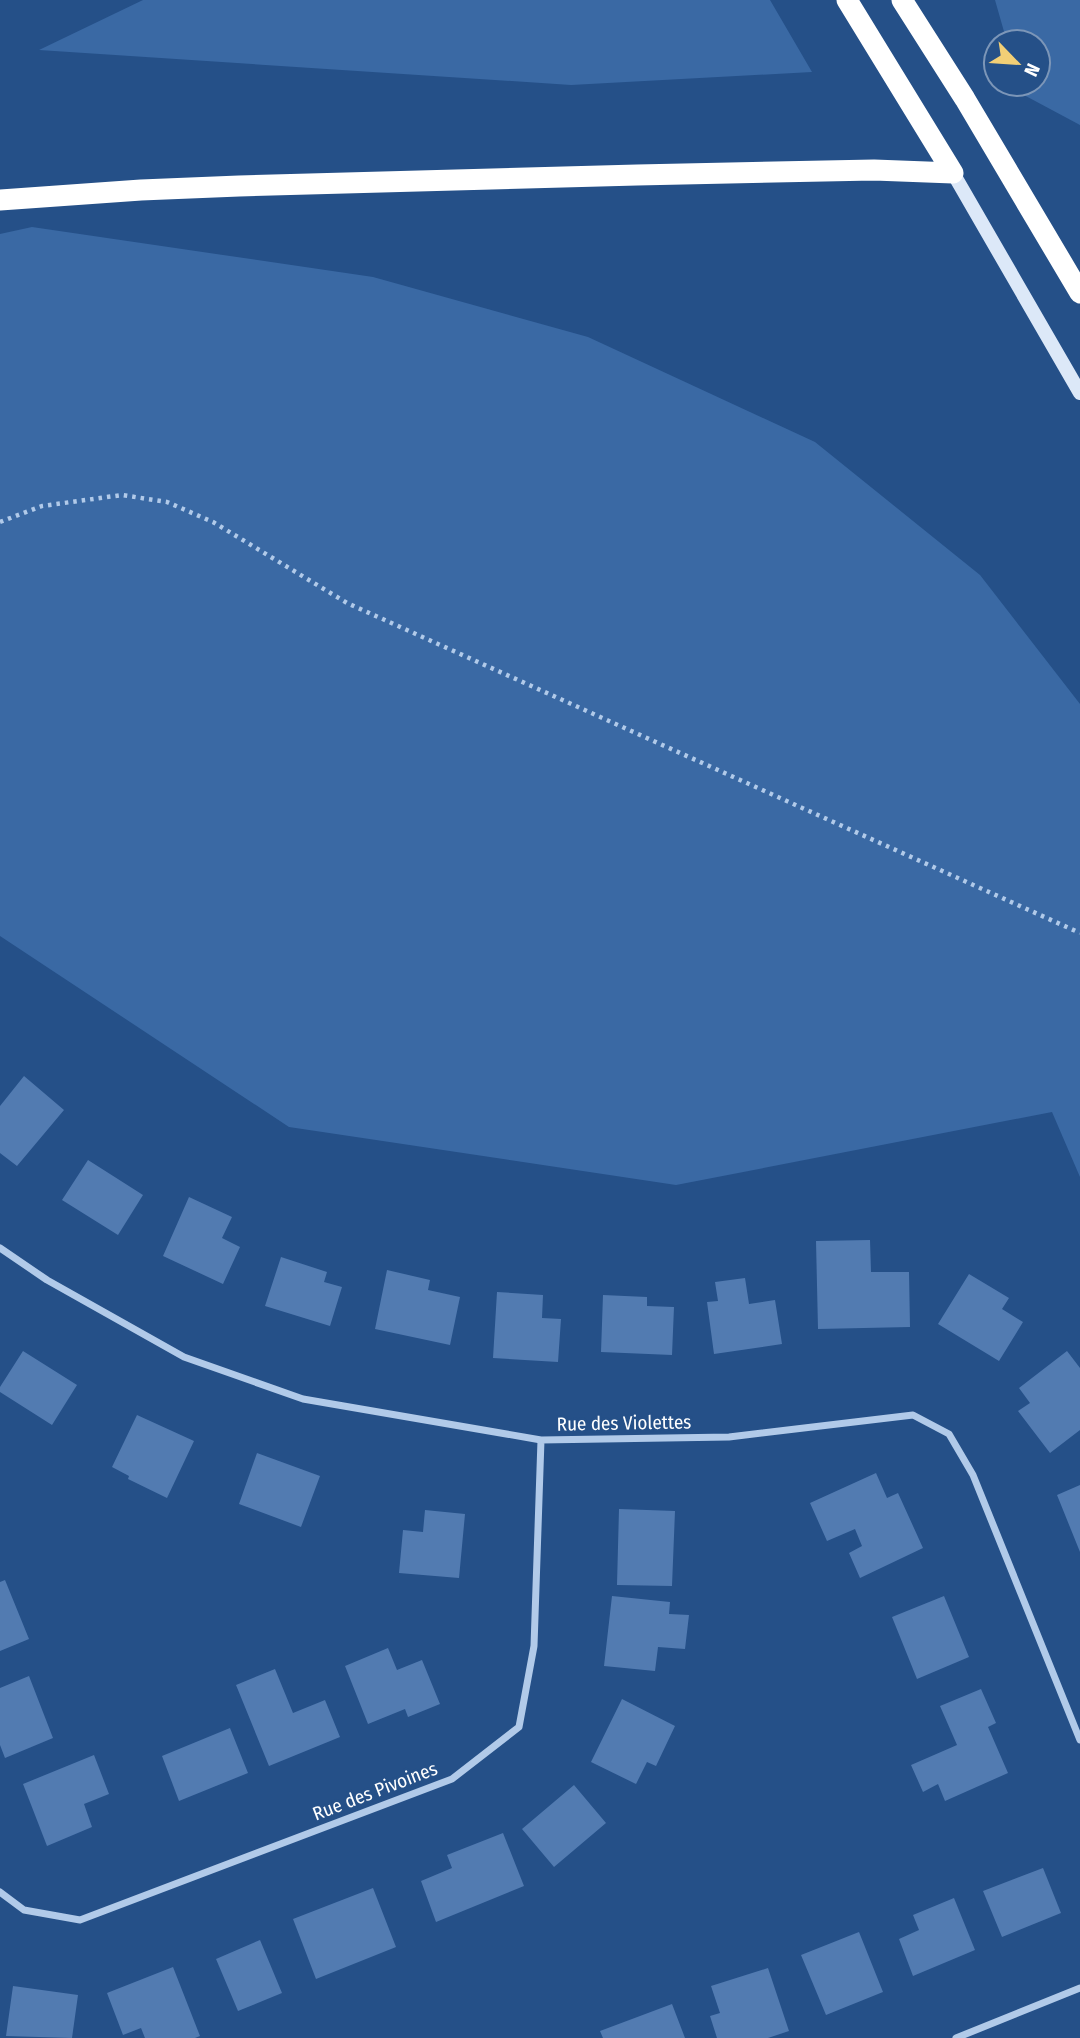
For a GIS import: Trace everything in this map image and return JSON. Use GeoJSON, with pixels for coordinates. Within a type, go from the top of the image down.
{"type":"FeatureCollection","features":[{"type":"Feature","properties":{"kind":"highway"},"geometry":{"type":"LineString","coordinates":[[847,0],[953,173]]}},
{"type":"Feature","properties":{"kind":"highway"},"geometry":{"type":"LineString","coordinates":[[902,0],[972,110],[1080,293]]}},
{"type":"Feature","properties":{"kind":"highway"},"geometry":{"type":"LineString","coordinates":[[0,200],[190,188],[637,174],[874,170],[953,173]]}},
{"type":"Feature","properties":{"kind":"main road"},"geometry":{"type":"LineString","coordinates":[[953,173],[1080,393]]}},
{"type":"Feature","properties":{"kind":"street","name":"Rue des Violettes"},"geometry":{"type":"LineString","coordinates":[[0,1248],[47,1280],[184,1357],[303,1399],[541,1440],[729,1437],[913,1415],[949,1434],[973,1475],[1080,1741]]}},
{"type":"Feature","properties":{"kind":"street","name":"Rue des Pivoines"},"geometry":{"type":"LineString","coordinates":[[0,1892],[24,1910],[80,1920],[452,1779],[519,1727],[534,1646],[541,1440]]}},
{"type":"Feature","properties":{"kind":"street"},"geometry":{"type":"LineString","coordinates":[[956,2038],[1080,1988]]}},
{"type":"Feature","properties":{"kind":"path"},"geometry":{"type":"LineString","coordinates":[[0,522],[41,506],[122,495],[167,502],[213,522],[347,603],[1080,933]]}},
{"type":"Feature","properties":{"kind":"shaded area"},"geometry":{"type":"Polygon","coordinates":[[[143,0],[770,0],[812,72],[571,85],[39,50],[143,0]]]}},
{"type":"Feature","properties":{"kind":"shaded area"},"geometry":{"type":"Polygon","coordinates":[[[995,0],[1080,0],[1080,125],[1029,98],[1052,98],[1052,28],[1003,28],[995,0]]]}},
{"type":"Feature","properties":{"kind":"shaded area"},"geometry":{"type":"Polygon","coordinates":[[[32,227],[373,277],[588,337],[815,442],[980,575],[1080,704],[1080,1177],[1052,1112],[676,1185],[289,1127],[0,936],[0,234],[32,227]]]}},
{"type":"Feature","properties":{"kind":"building"},"geometry":{"type":"Polygon","coordinates":[[[24,1076],[64,1110],[17,1166],[0,1153],[0,1106],[24,1076]]]}},
{"type":"Feature","properties":{"kind":"building"},"geometry":{"type":"Polygon","coordinates":[[[88,1160],[143,1195],[118,1235],[62,1200],[88,1160]]]}},
{"type":"Feature","properties":{"kind":"building"},"geometry":{"type":"Polygon","coordinates":[[[189,1197],[232,1217],[222,1238],[240,1247],[223,1284],[163,1256],[189,1197]]]}},
{"type":"Feature","properties":{"kind":"building"},"geometry":{"type":"Polygon","coordinates":[[[870,1240],[871,1272],[909,1272],[910,1327],[818,1329],[816,1241],[870,1240]]]}},
{"type":"Feature","properties":{"kind":"building"},"geometry":{"type":"Polygon","coordinates":[[[281,1257],[327,1272],[324,1282],[342,1287],[330,1326],[265,1306],[281,1257]]]}},
{"type":"Feature","properties":{"kind":"building"},"geometry":{"type":"Polygon","coordinates":[[[387,1270],[430,1280],[428,1290],[460,1297],[450,1345],[375,1329],[387,1270]]]}},
{"type":"Feature","properties":{"kind":"building"},"geometry":{"type":"Polygon","coordinates":[[[969,1274],[1009,1298],[1002,1309],[1023,1322],[999,1361],[938,1324],[969,1274]]]}},
{"type":"Feature","properties":{"kind":"building"},"geometry":{"type":"Polygon","coordinates":[[[745,1278],[749,1304],[775,1300],[782,1344],[714,1354],[707,1302],[718,1301],[715,1282],[745,1278]]]}},
{"type":"Feature","properties":{"kind":"building"},"geometry":{"type":"Polygon","coordinates":[[[497,1292],[543,1295],[542,1318],[561,1319],[558,1362],[493,1358],[497,1292]]]}},
{"type":"Feature","properties":{"kind":"building"},"geometry":{"type":"Polygon","coordinates":[[[603,1295],[647,1297],[647,1306],[674,1307],[672,1355],[601,1352],[603,1295]]]}},
{"type":"Feature","properties":{"kind":"building"},"geometry":{"type":"Polygon","coordinates":[[[23,1351],[77,1385],[52,1425],[0,1392],[0,1387],[23,1351]]]}},
{"type":"Feature","properties":{"kind":"building"},"geometry":{"type":"Polygon","coordinates":[[[1067,1351],[1080,1368],[1080,1430],[1050,1453],[1018,1411],[1030,1403],[1019,1388],[1067,1351]]]}},
{"type":"Feature","properties":{"kind":"building"},"geometry":{"type":"Polygon","coordinates":[[[137,1415],[194,1441],[167,1498],[128,1479],[129,1476],[112,1467],[137,1415]]]}},
{"type":"Feature","properties":{"kind":"building"},"geometry":{"type":"Polygon","coordinates":[[[257,1453],[320,1476],[301,1527],[239,1504],[257,1453]]]}},
{"type":"Feature","properties":{"kind":"building"},"geometry":{"type":"Polygon","coordinates":[[[876,1473],[887,1498],[898,1493],[923,1548],[860,1578],[849,1553],[862,1546],[855,1529],[827,1541],[810,1503],[876,1473]]]}},
{"type":"Feature","properties":{"kind":"building"},"geometry":{"type":"Polygon","coordinates":[[[1080,1485],[1080,1552],[1057,1495],[1080,1485]]]}},
{"type":"Feature","properties":{"kind":"building"},"geometry":{"type":"Polygon","coordinates":[[[619,1509],[675,1511],[672,1586],[617,1585],[619,1509]]]}},
{"type":"Feature","properties":{"kind":"building"},"geometry":{"type":"Polygon","coordinates":[[[425,1510],[465,1514],[459,1578],[399,1573],[403,1530],[423,1532],[425,1510]]]}},
{"type":"Feature","properties":{"kind":"building"},"geometry":{"type":"Polygon","coordinates":[[[5,1580],[29,1639],[0,1651],[0,1582],[5,1580]]]}},
{"type":"Feature","properties":{"kind":"building"},"geometry":{"type":"Polygon","coordinates":[[[612,1596],[670,1602],[669,1614],[689,1615],[685,1649],[658,1647],[655,1671],[604,1666],[612,1596]]]}},
{"type":"Feature","properties":{"kind":"building"},"geometry":{"type":"Polygon","coordinates":[[[944,1596],[969,1657],[917,1679],[892,1617],[944,1596]]]}},
{"type":"Feature","properties":{"kind":"building"},"geometry":{"type":"Polygon","coordinates":[[[388,1648],[397,1670],[422,1660],[440,1704],[408,1717],[405,1709],[368,1724],[345,1666],[388,1648]]]}},
{"type":"Feature","properties":{"kind":"building"},"geometry":{"type":"Polygon","coordinates":[[[275,1669],[293,1713],[325,1700],[340,1737],[269,1766],[236,1685],[275,1669]]]}},
{"type":"Feature","properties":{"kind":"building"},"geometry":{"type":"Polygon","coordinates":[[[29,1676],[53,1738],[5,1758],[0,1745],[0,1688],[29,1676]]]}},
{"type":"Feature","properties":{"kind":"building"},"geometry":{"type":"Polygon","coordinates":[[[981,1689],[996,1723],[988,1727],[1008,1773],[945,1801],[938,1784],[923,1792],[911,1765],[957,1745],[940,1706],[981,1689]]]}},
{"type":"Feature","properties":{"kind":"building"},"geometry":{"type":"Polygon","coordinates":[[[622,1699],[675,1726],[656,1766],[647,1762],[636,1784],[591,1762],[622,1699]]]}},
{"type":"Feature","properties":{"kind":"building"},"geometry":{"type":"Polygon","coordinates":[[[230,1728],[248,1773],[179,1801],[162,1756],[230,1728]]]}},
{"type":"Feature","properties":{"kind":"building"},"geometry":{"type":"Polygon","coordinates":[[[94,1755],[109,1794],[84,1804],[92,1827],[47,1846],[23,1784],[94,1755]]]}},
{"type":"Feature","properties":{"kind":"building"},"geometry":{"type":"Polygon","coordinates":[[[574,1785],[606,1823],[554,1867],[522,1829],[574,1785]]]}},
{"type":"Feature","properties":{"kind":"building"},"geometry":{"type":"Polygon","coordinates":[[[503,1833],[524,1886],[436,1922],[421,1881],[452,1868],[447,1855],[503,1833]]]}},
{"type":"Feature","properties":{"kind":"building"},"geometry":{"type":"Polygon","coordinates":[[[1043,1868],[1061,1913],[1002,1937],[983,1891],[1043,1868]]]}},
{"type":"Feature","properties":{"kind":"building"},"geometry":{"type":"Polygon","coordinates":[[[373,1888],[396,1947],[316,1979],[293,1919],[373,1888]]]}},
{"type":"Feature","properties":{"kind":"building"},"geometry":{"type":"Polygon","coordinates":[[[954,1898],[975,1950],[913,1976],[899,1939],[919,1930],[913,1915],[954,1898]]]}},
{"type":"Feature","properties":{"kind":"building"},"geometry":{"type":"Polygon","coordinates":[[[859,1932],[883,1992],[826,2015],[801,1955],[859,1932]]]}},
{"type":"Feature","properties":{"kind":"building"},"geometry":{"type":"Polygon","coordinates":[[[260,1940],[282,1993],[238,2011],[216,1959],[260,1940]]]}},
{"type":"Feature","properties":{"kind":"building"},"geometry":{"type":"Polygon","coordinates":[[[173,1967],[200,2036],[145,2038],[141,2028],[123,2035],[107,1993],[173,1967]]]}},
{"type":"Feature","properties":{"kind":"building"},"geometry":{"type":"Polygon","coordinates":[[[768,1968],[789,2031],[768,2038],[717,2038],[710,2016],[720,2013],[711,1986],[768,1968]]]}},
{"type":"Feature","properties":{"kind":"building"},"geometry":{"type":"Polygon","coordinates":[[[13,1986],[78,1995],[72,2038],[6,2036],[13,1986]]]}},
{"type":"Feature","properties":{"kind":"building"},"geometry":{"type":"Polygon","coordinates":[[[672,2004],[685,2038],[603,2038],[600,2031],[672,2004]]]}}]}
